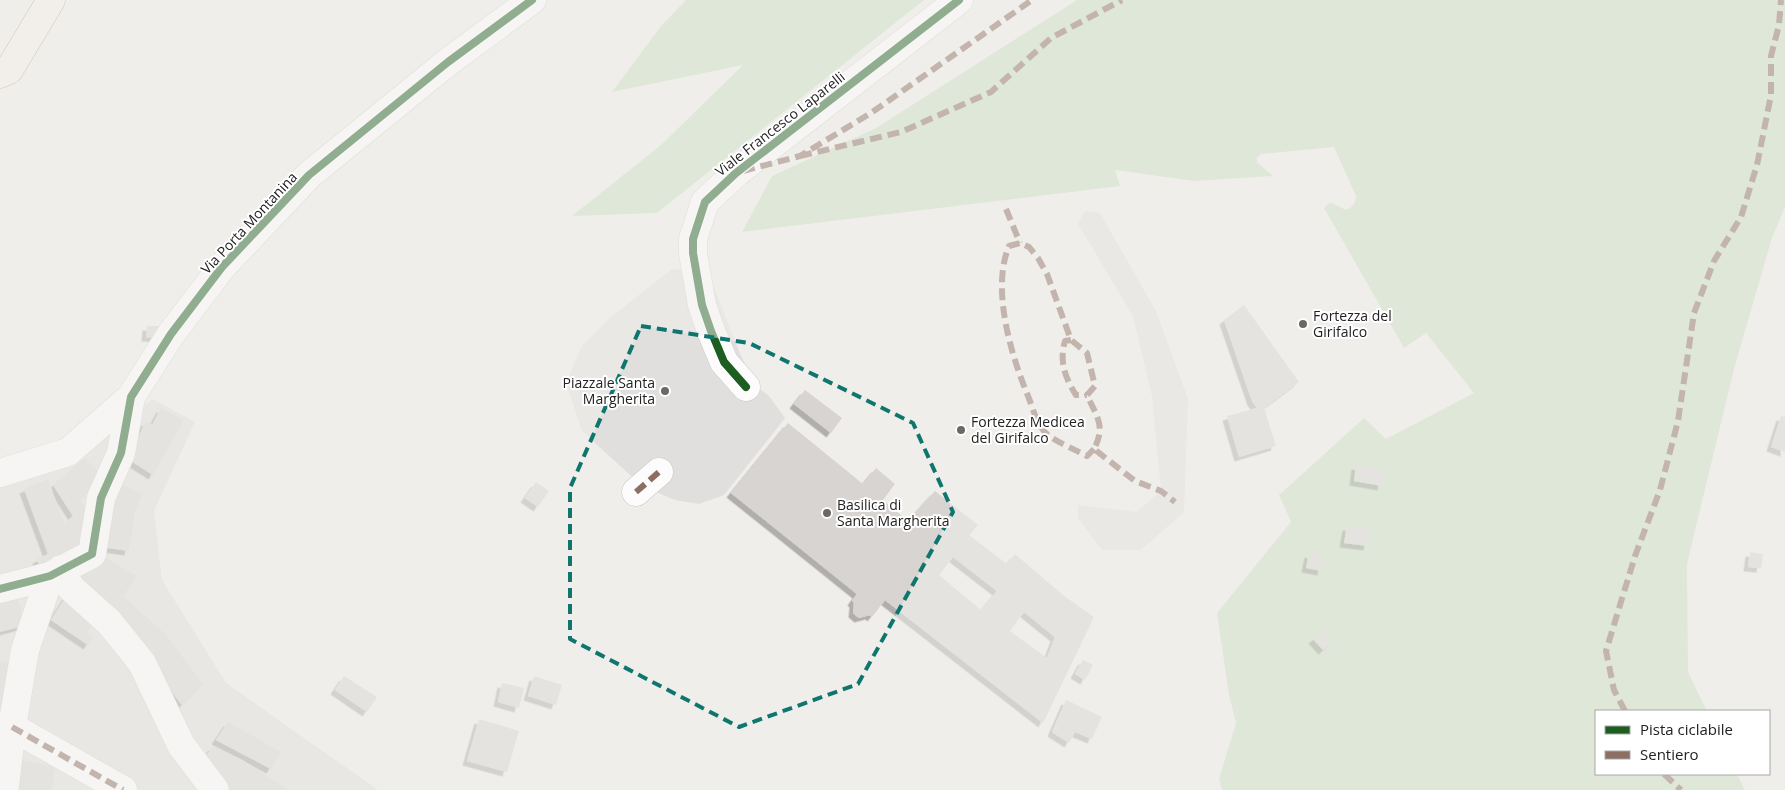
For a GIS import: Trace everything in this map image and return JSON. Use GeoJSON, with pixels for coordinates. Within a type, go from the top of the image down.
{"type":"FeatureCollection","features":[{"type":"Feature","properties":{"kind":"main road"},"geometry":{"type":"LineString","coordinates":[[0,74],[9,70],[51,0]]}},
{"type":"Feature","properties":{"kind":"street","name":"Via Porta Montanina"},"geometry":{"type":"LineString","coordinates":[[56,572],[92,554],[101,498],[121,453],[131,397],[171,334],[222,267],[309,176],[448,62],[532,0]]}},
{"type":"Feature","properties":{"kind":"street","name":"Viale Francesco Laparelli"},"geometry":{"type":"LineString","coordinates":[[746,387],[724,362],[702,305],[695,271],[693,239],[705,202],[736,173],[959,0]]}},
{"type":"Feature","properties":{"kind":"street"},"geometry":{"type":"LineString","coordinates":[[0,473],[68,452],[131,397]]}},
{"type":"Feature","properties":{"kind":"street"},"geometry":{"type":"LineString","coordinates":[[636,492],[659,472]]}},
{"type":"Feature","properties":{"kind":"street"},"geometry":{"type":"LineString","coordinates":[[0,589],[56,572]]}},
{"type":"Feature","properties":{"kind":"street"},"geometry":{"type":"LineString","coordinates":[[3,785],[25,650],[56,572]]}},
{"type":"Feature","properties":{"kind":"street"},"geometry":{"type":"LineString","coordinates":[[56,572],[109,622],[142,663],[180,745],[215,790]]}},
{"type":"Feature","properties":{"kind":"street"},"geometry":{"type":"LineString","coordinates":[[12,727],[123,790]]}},
{"type":"Feature","properties":{"kind":"highlighted area"},"geometry":{"type":"Polygon","coordinates":[[[641,326],[749,343],[913,423],[953,512],[858,684],[739,727],[570,639],[570,488],[641,326]]]}},
{"type":"Feature","properties":{"kind":"shaded area"},"geometry":{"type":"Polygon","coordinates":[[[1085,211],[1100,213],[1156,311],[1188,399],[1184,512],[1141,550],[1102,550],[1078,518],[1078,505],[1136,512],[1161,491],[1152,396],[1133,316],[1078,224],[1085,211]]]}},
{"type":"Feature","properties":{"kind":"shaded area","name":"Piazzale Santa Margherita"},"geometry":{"type":"Polygon","coordinates":[[[672,269],[708,273],[741,356],[756,386],[769,396],[785,418],[724,495],[699,504],[675,500],[642,486],[582,431],[566,383],[582,346],[612,316],[672,269]]]}},
{"type":"Feature","properties":{"kind":"shaded area"},"geometry":{"type":"Polygon","coordinates":[[[153,399],[195,422],[154,511],[162,580],[226,683],[378,790],[0,790],[0,477],[73,456],[153,399]]]}},
{"type":"Feature","properties":{"kind":"green space"},"geometry":{"type":"Polygon","coordinates":[[[686,0],[924,0],[657,213],[572,216],[661,145],[743,65],[612,92],[661,26],[686,0]]]}},
{"type":"Feature","properties":{"kind":"green space"},"geometry":{"type":"Polygon","coordinates":[[[1077,0],[1785,0],[1785,207],[1772,238],[1734,369],[1687,564],[1688,672],[1707,710],[1595,710],[1595,775],[1738,775],[1745,790],[1222,790],[1219,779],[1236,723],[1229,695],[1217,613],[1291,522],[1279,495],[1364,418],[1386,439],[1474,393],[1426,333],[1404,348],[1324,208],[1330,202],[1346,210],[1353,205],[1356,199],[1334,147],[1261,154],[1257,158],[1257,162],[1273,176],[1194,181],[1115,170],[1120,186],[742,232],[772,176],[876,128],[1077,0]]]}},
{"type":"Feature","properties":{"kind":"building"},"geometry":{"type":"Polygon","coordinates":[[[1244,305],[1299,382],[1264,408],[1276,446],[1239,457],[1227,416],[1257,408],[1252,401],[1224,320],[1244,305]]]}},
{"type":"Feature","properties":{"kind":"building"},"geometry":{"type":"Polygon","coordinates":[[[147,326],[163,326],[163,338],[146,337],[147,326]]]}},
{"type":"Feature","properties":{"kind":"building"},"geometry":{"type":"Polygon","coordinates":[[[805,390],[842,418],[831,433],[794,404],[805,390]]]}},
{"type":"Feature","properties":{"kind":"building"},"geometry":{"type":"Polygon","coordinates":[[[161,408],[184,420],[153,475],[128,459],[146,421],[152,425],[161,408]]]}},
{"type":"Feature","properties":{"kind":"building"},"geometry":{"type":"Polygon","coordinates":[[[1781,416],[1785,417],[1785,452],[1771,447],[1781,416]]]}},
{"type":"Feature","properties":{"kind":"building"},"geometry":{"type":"Polygon","coordinates":[[[788,423],[863,484],[876,468],[895,484],[883,500],[908,521],[935,491],[978,525],[969,535],[1007,564],[1015,554],[1064,596],[1094,617],[1043,723],[885,600],[872,617],[870,615],[859,618],[853,613],[854,603],[852,601],[857,594],[731,493],[788,423]],[[953,557],[939,575],[981,610],[997,591],[953,557]],[[1024,612],[1010,631],[1047,658],[1055,637],[1024,612]]]}},
{"type":"Feature","properties":{"kind":"building"},"geometry":{"type":"Polygon","coordinates":[[[85,458],[102,476],[80,501],[87,508],[83,549],[42,574],[37,559],[48,554],[24,489],[48,479],[64,524],[73,516],[53,485],[85,458]]]}},
{"type":"Feature","properties":{"kind":"building"},"geometry":{"type":"Polygon","coordinates":[[[1356,465],[1385,470],[1382,486],[1354,481],[1356,465]]]}},
{"type":"Feature","properties":{"kind":"building"},"geometry":{"type":"Polygon","coordinates":[[[115,481],[142,494],[135,512],[129,551],[101,547],[115,481]]]}},
{"type":"Feature","properties":{"kind":"building"},"geometry":{"type":"Polygon","coordinates":[[[536,482],[549,491],[538,507],[525,498],[536,482]]]}},
{"type":"Feature","properties":{"kind":"building"},"geometry":{"type":"Polygon","coordinates":[[[1347,526],[1371,530],[1368,546],[1344,543],[1347,526]]]}},
{"type":"Feature","properties":{"kind":"building"},"geometry":{"type":"Polygon","coordinates":[[[1750,552],[1763,554],[1761,568],[1748,567],[1750,552]]]}},
{"type":"Feature","properties":{"kind":"building"},"geometry":{"type":"Polygon","coordinates":[[[1309,553],[1324,556],[1322,571],[1306,568],[1309,553]]]}},
{"type":"Feature","properties":{"kind":"building"},"geometry":{"type":"Polygon","coordinates":[[[104,557],[137,576],[123,596],[166,635],[203,684],[182,705],[144,657],[75,587],[88,567],[104,557]]]}},
{"type":"Feature","properties":{"kind":"building"},"geometry":{"type":"Polygon","coordinates":[[[69,592],[98,618],[87,633],[93,637],[88,645],[51,620],[69,592]]]}},
{"type":"Feature","properties":{"kind":"building"},"geometry":{"type":"Polygon","coordinates":[[[17,597],[26,625],[0,632],[0,602],[17,597]]]}},
{"type":"Feature","properties":{"kind":"building"},"geometry":{"type":"Polygon","coordinates":[[[1324,631],[1333,641],[1323,650],[1313,639],[1324,631]]]}},
{"type":"Feature","properties":{"kind":"building"},"geometry":{"type":"Polygon","coordinates":[[[1083,660],[1093,665],[1085,680],[1075,674],[1083,660]]]}},
{"type":"Feature","properties":{"kind":"building"},"geometry":{"type":"Polygon","coordinates":[[[13,661],[0,717],[0,662],[13,661]]]}},
{"type":"Feature","properties":{"kind":"building"},"geometry":{"type":"Polygon","coordinates":[[[344,676],[377,697],[367,712],[335,690],[344,676]]]}},
{"type":"Feature","properties":{"kind":"building"},"geometry":{"type":"Polygon","coordinates":[[[534,676],[562,685],[556,705],[528,696],[534,676]]]}},
{"type":"Feature","properties":{"kind":"building"},"geometry":{"type":"Polygon","coordinates":[[[502,683],[524,688],[519,708],[498,702],[502,683]]]}},
{"type":"Feature","properties":{"kind":"building"},"geometry":{"type":"Polygon","coordinates":[[[1066,700],[1102,717],[1092,739],[1075,732],[1069,743],[1052,732],[1066,700]]]}},
{"type":"Feature","properties":{"kind":"building"},"geometry":{"type":"Polygon","coordinates":[[[479,719],[519,731],[507,772],[467,761],[479,719]]]}},
{"type":"Feature","properties":{"kind":"building"},"geometry":{"type":"Polygon","coordinates":[[[228,722],[281,752],[271,769],[216,740],[228,722]]]}},
{"type":"Feature","properties":{"kind":"building"},"geometry":{"type":"Polygon","coordinates":[[[213,746],[242,760],[289,790],[225,790],[200,765],[213,746]]]}},
{"type":"Feature","properties":{"kind":"building"},"geometry":{"type":"Polygon","coordinates":[[[16,759],[55,767],[52,790],[14,790],[16,759]]]}},
{"type":"Feature","properties":{"kind":"marked path"},"geometry":{"type":"LineString","coordinates":[[743,171],[800,156],[871,113],[1032,0]]}},
{"type":"Feature","properties":{"kind":"marked path"},"geometry":{"type":"LineString","coordinates":[[800,156],[901,132],[991,92],[1051,38],[1122,0]]}},
{"type":"Feature","properties":{"kind":"marked path"},"geometry":{"type":"LineString","coordinates":[[1624,710],[1614,690],[1606,651],[1635,556],[1660,490],[1678,421],[1694,313],[1714,261],[1741,217],[1757,165],[1771,95],[1771,56],[1779,25],[1781,0]]}},
{"type":"Feature","properties":{"kind":"marked path"},"geometry":{"type":"LineString","coordinates":[[1006,209],[1020,243]]}},
{"type":"Feature","properties":{"kind":"marked path"},"geometry":{"type":"LineString","coordinates":[[1094,449],[1087,456],[1064,445],[1047,434],[1036,418],[1015,361],[1005,322],[1002,282],[1004,263],[1009,246],[1020,243],[1029,247],[1038,258],[1047,274],[1071,340],[1087,353],[1095,386],[1087,395],[1097,416],[1100,428],[1098,441],[1094,449],[1135,481],[1161,491],[1175,502]]}},
{"type":"Feature","properties":{"kind":"marked path"},"geometry":{"type":"LineString","coordinates":[[1071,340],[1065,341],[1063,348],[1064,369],[1076,395],[1087,395]]}},
{"type":"Feature","properties":{"kind":"marked path"},"geometry":{"type":"LineString","coordinates":[[636,492],[659,472]]}},
{"type":"Feature","properties":{"kind":"marked path"},"geometry":{"type":"LineString","coordinates":[[12,727],[123,790]]}},
{"type":"Feature","properties":{"kind":"marked path"},"geometry":{"type":"LineString","coordinates":[[1665,775],[1681,790]]}},
{"type":"Feature","properties":{"kind":"cycle path"},"geometry":{"type":"LineString","coordinates":[[0,589],[50,576],[92,554],[101,498],[121,453],[131,397],[171,334],[222,267],[309,175],[448,62],[532,0]]}},
{"type":"Feature","properties":{"kind":"cycle path"},"geometry":{"type":"LineString","coordinates":[[746,387],[724,362],[702,305],[693,253],[693,239],[705,202],[736,173],[959,0]]}},
{"type":"Feature","properties":{"kind":"place","name":"Fortezza del Girifalco"},"geometry":{"type":"Point","coordinates":[1303,324]}},
{"type":"Feature","properties":{"kind":"place","name":"Piazzale Santa Margherita"},"geometry":{"type":"Point","coordinates":[665,391]}},
{"type":"Feature","properties":{"kind":"place","name":"Fortezza Medicea del Girifalco"},"geometry":{"type":"Point","coordinates":[961,430]}},
{"type":"Feature","properties":{"kind":"place","name":"Basilica di Santa Margherita"},"geometry":{"type":"Point","coordinates":[827,513]}}]}
